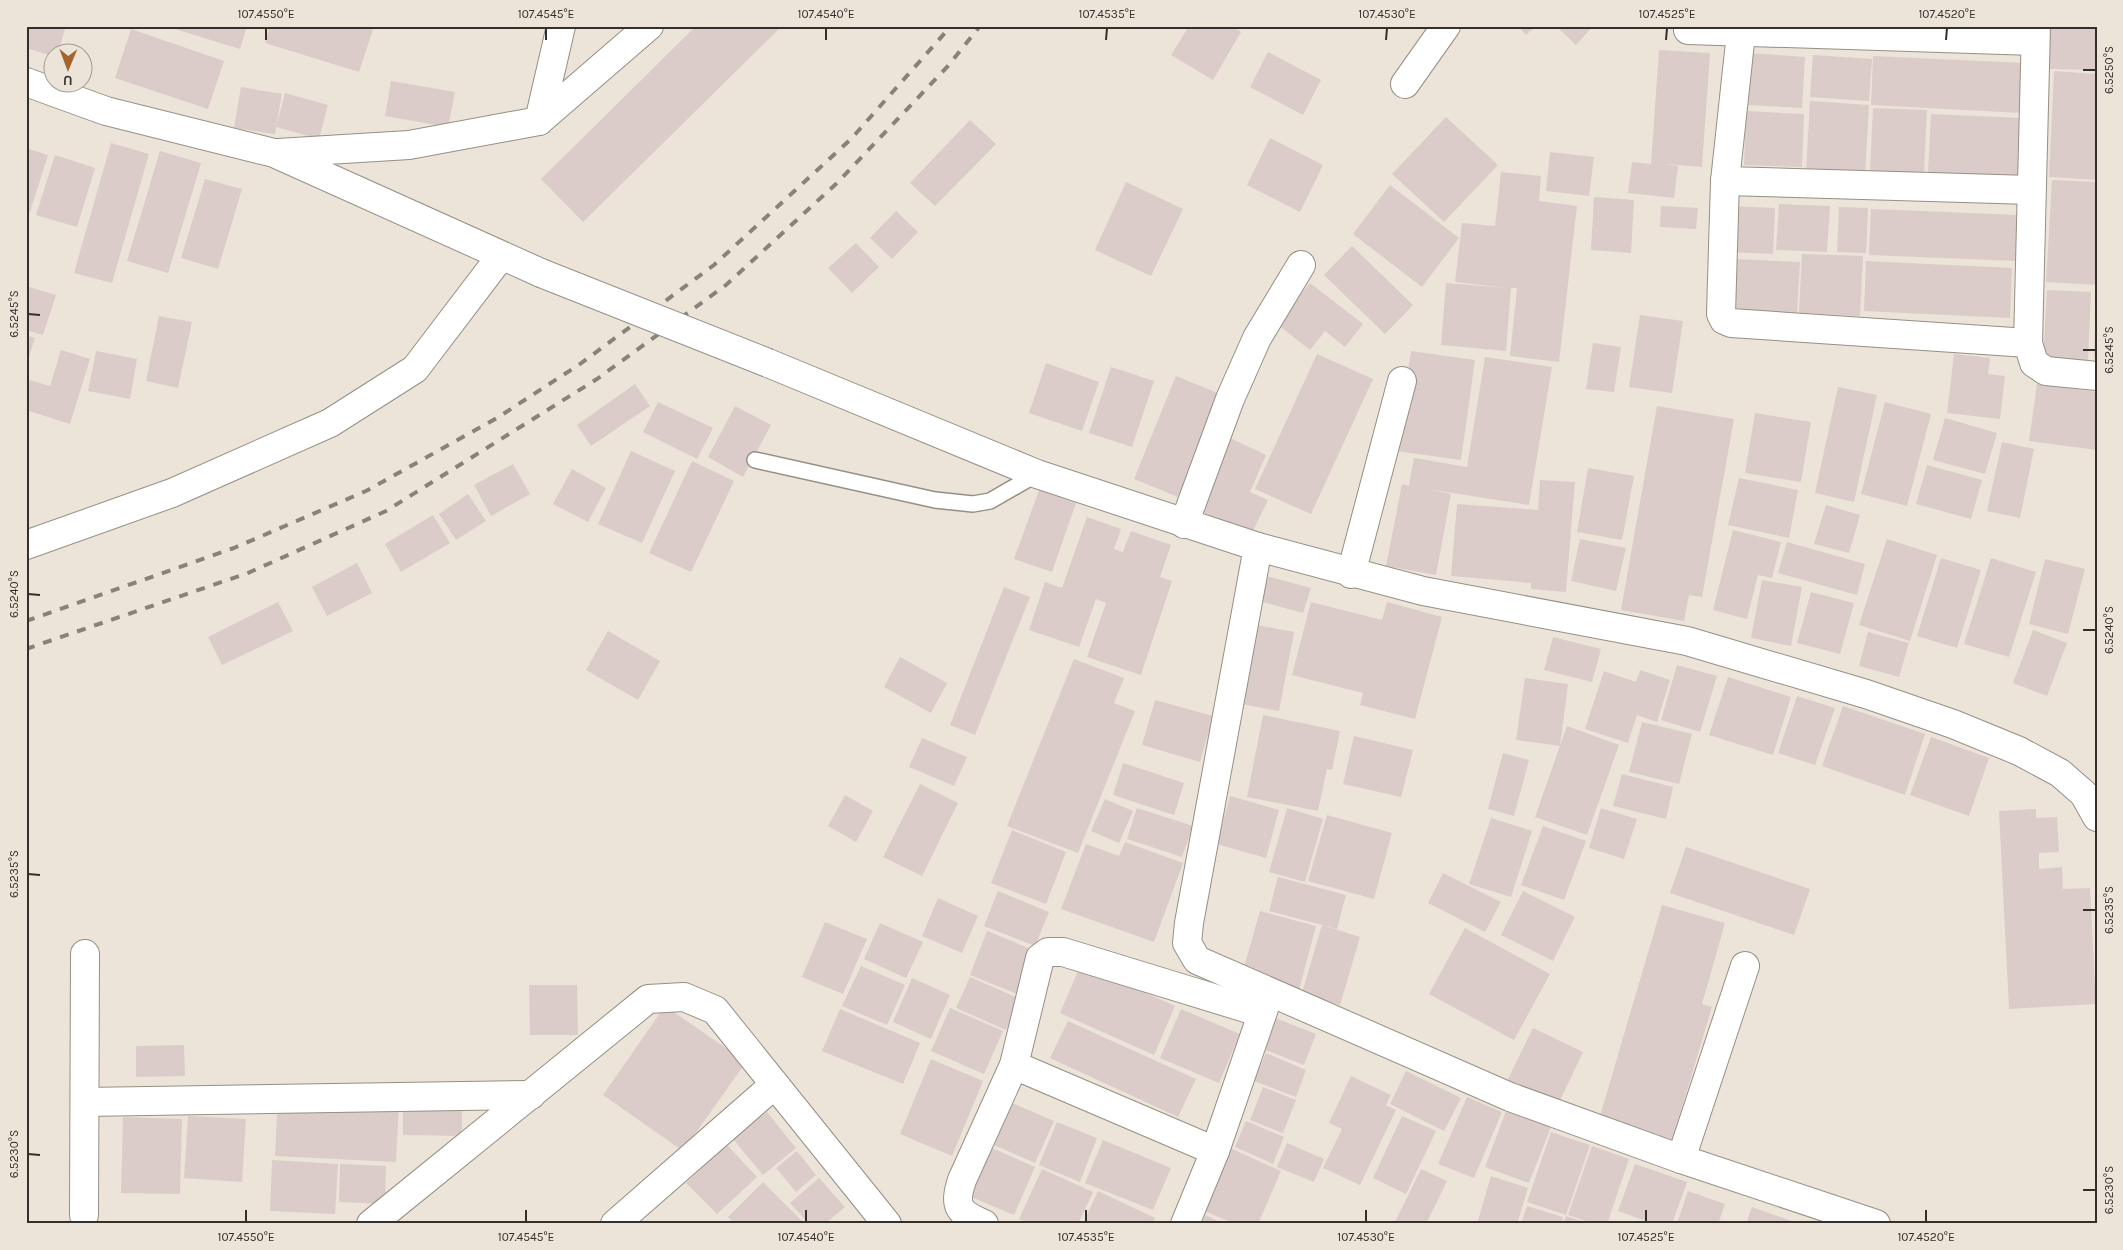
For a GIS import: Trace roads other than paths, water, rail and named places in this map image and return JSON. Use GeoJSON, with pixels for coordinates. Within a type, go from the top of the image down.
{"type":"FeatureCollection","features":[{"type":"Feature","properties":{"kind":"street"},"geometry":{"type":"LineString","coordinates":[[539,121],[561,26]]}},
{"type":"Feature","properties":{"kind":"street"},"geometry":{"type":"LineString","coordinates":[[274,154],[410,145],[539,121],[649,26]]}},
{"type":"Feature","properties":{"kind":"street"},"geometry":{"type":"LineString","coordinates":[[1405,84],[1446,26]]}},
{"type":"Feature","properties":{"kind":"street"},"geometry":{"type":"LineString","coordinates":[[1688,30],[1742,33],[2036,34],[2030,190],[2028,343],[2034,363],[2046,371],[2097,376]]}},
{"type":"Feature","properties":{"kind":"street"},"geometry":{"type":"LineString","coordinates":[[1742,33],[1726,180],[1721,314],[1724,320],[1731,323],[2028,343]]}},
{"type":"Feature","properties":{"kind":"street"},"geometry":{"type":"LineString","coordinates":[[26,82],[106,111],[274,154],[541,274],[768,363],[1037,474],[1184,524],[1258,548],[1351,574],[1423,591],[1687,641],[1866,694],[1953,724],[2019,751],[2060,773],[2084,794],[2097,817]]}},
{"type":"Feature","properties":{"kind":"street"},"geometry":{"type":"LineString","coordinates":[[1726,180],[2030,190]]}},
{"type":"Feature","properties":{"kind":"street"},"geometry":{"type":"LineString","coordinates":[[26,545],[172,493],[330,423],[414,369],[501,256]]}},
{"type":"Feature","properties":{"kind":"street"},"geometry":{"type":"LineString","coordinates":[[1184,524],[1230,399],[1257,338],[1301,266]]}},
{"type":"Feature","properties":{"kind":"street"},"geometry":{"type":"LineString","coordinates":[[1351,574],[1402,381]]}},
{"type":"Feature","properties":{"kind":"street"},"geometry":{"type":"LineString","coordinates":[[1258,548],[1189,923],[1187,943],[1197,960],[1266,1003]]}},
{"type":"Feature","properties":{"kind":"street"},"geometry":{"type":"LineString","coordinates":[[984,1224],[971,1218],[960,1209],[956,1196],[1014,1065],[1040,958],[1048,952],[1064,952],[1266,1003],[1510,1097],[1861,1221]]}},
{"type":"Feature","properties":{"kind":"street"},"geometry":{"type":"LineString","coordinates":[[84,954],[84,1215]]}},
{"type":"Feature","properties":{"kind":"street"},"geometry":{"type":"LineString","coordinates":[[1681,1159],[1745,966]]}},
{"type":"Feature","properties":{"kind":"street"},"geometry":{"type":"LineString","coordinates":[[370,1224],[648,999],[684,997],[715,1010],[774,1085],[872,1219]]}},
{"type":"Feature","properties":{"kind":"street"},"geometry":{"type":"LineString","coordinates":[[1185,1224],[1215,1152],[1266,1003]]}},
{"type":"Feature","properties":{"kind":"street"},"geometry":{"type":"LineString","coordinates":[[1014,1065],[1215,1152]]}},
{"type":"Feature","properties":{"kind":"street"},"geometry":{"type":"LineString","coordinates":[[615,1224],[774,1085]]}},
{"type":"Feature","properties":{"kind":"street"},"geometry":{"type":"LineString","coordinates":[[85,1102],[531,1095]]}},
{"type":"Feature","properties":{"kind":"lane"},"geometry":{"type":"LineString","coordinates":[[755,460],[935,500],[973,504],[990,501],[1037,474]]}},
{"type":"Feature","properties":{"kind":"railway"},"geometry":{"type":"LineString","coordinates":[[26,621],[234,548],[366,491],[497,418],[580,364],[714,265],[851,139],[951,26]]}},
{"type":"Feature","properties":{"kind":"railway"},"geometry":{"type":"LineString","coordinates":[[26,649],[248,573],[386,511],[597,379],[726,285],[837,183],[948,66],[980,26]]}}]}
